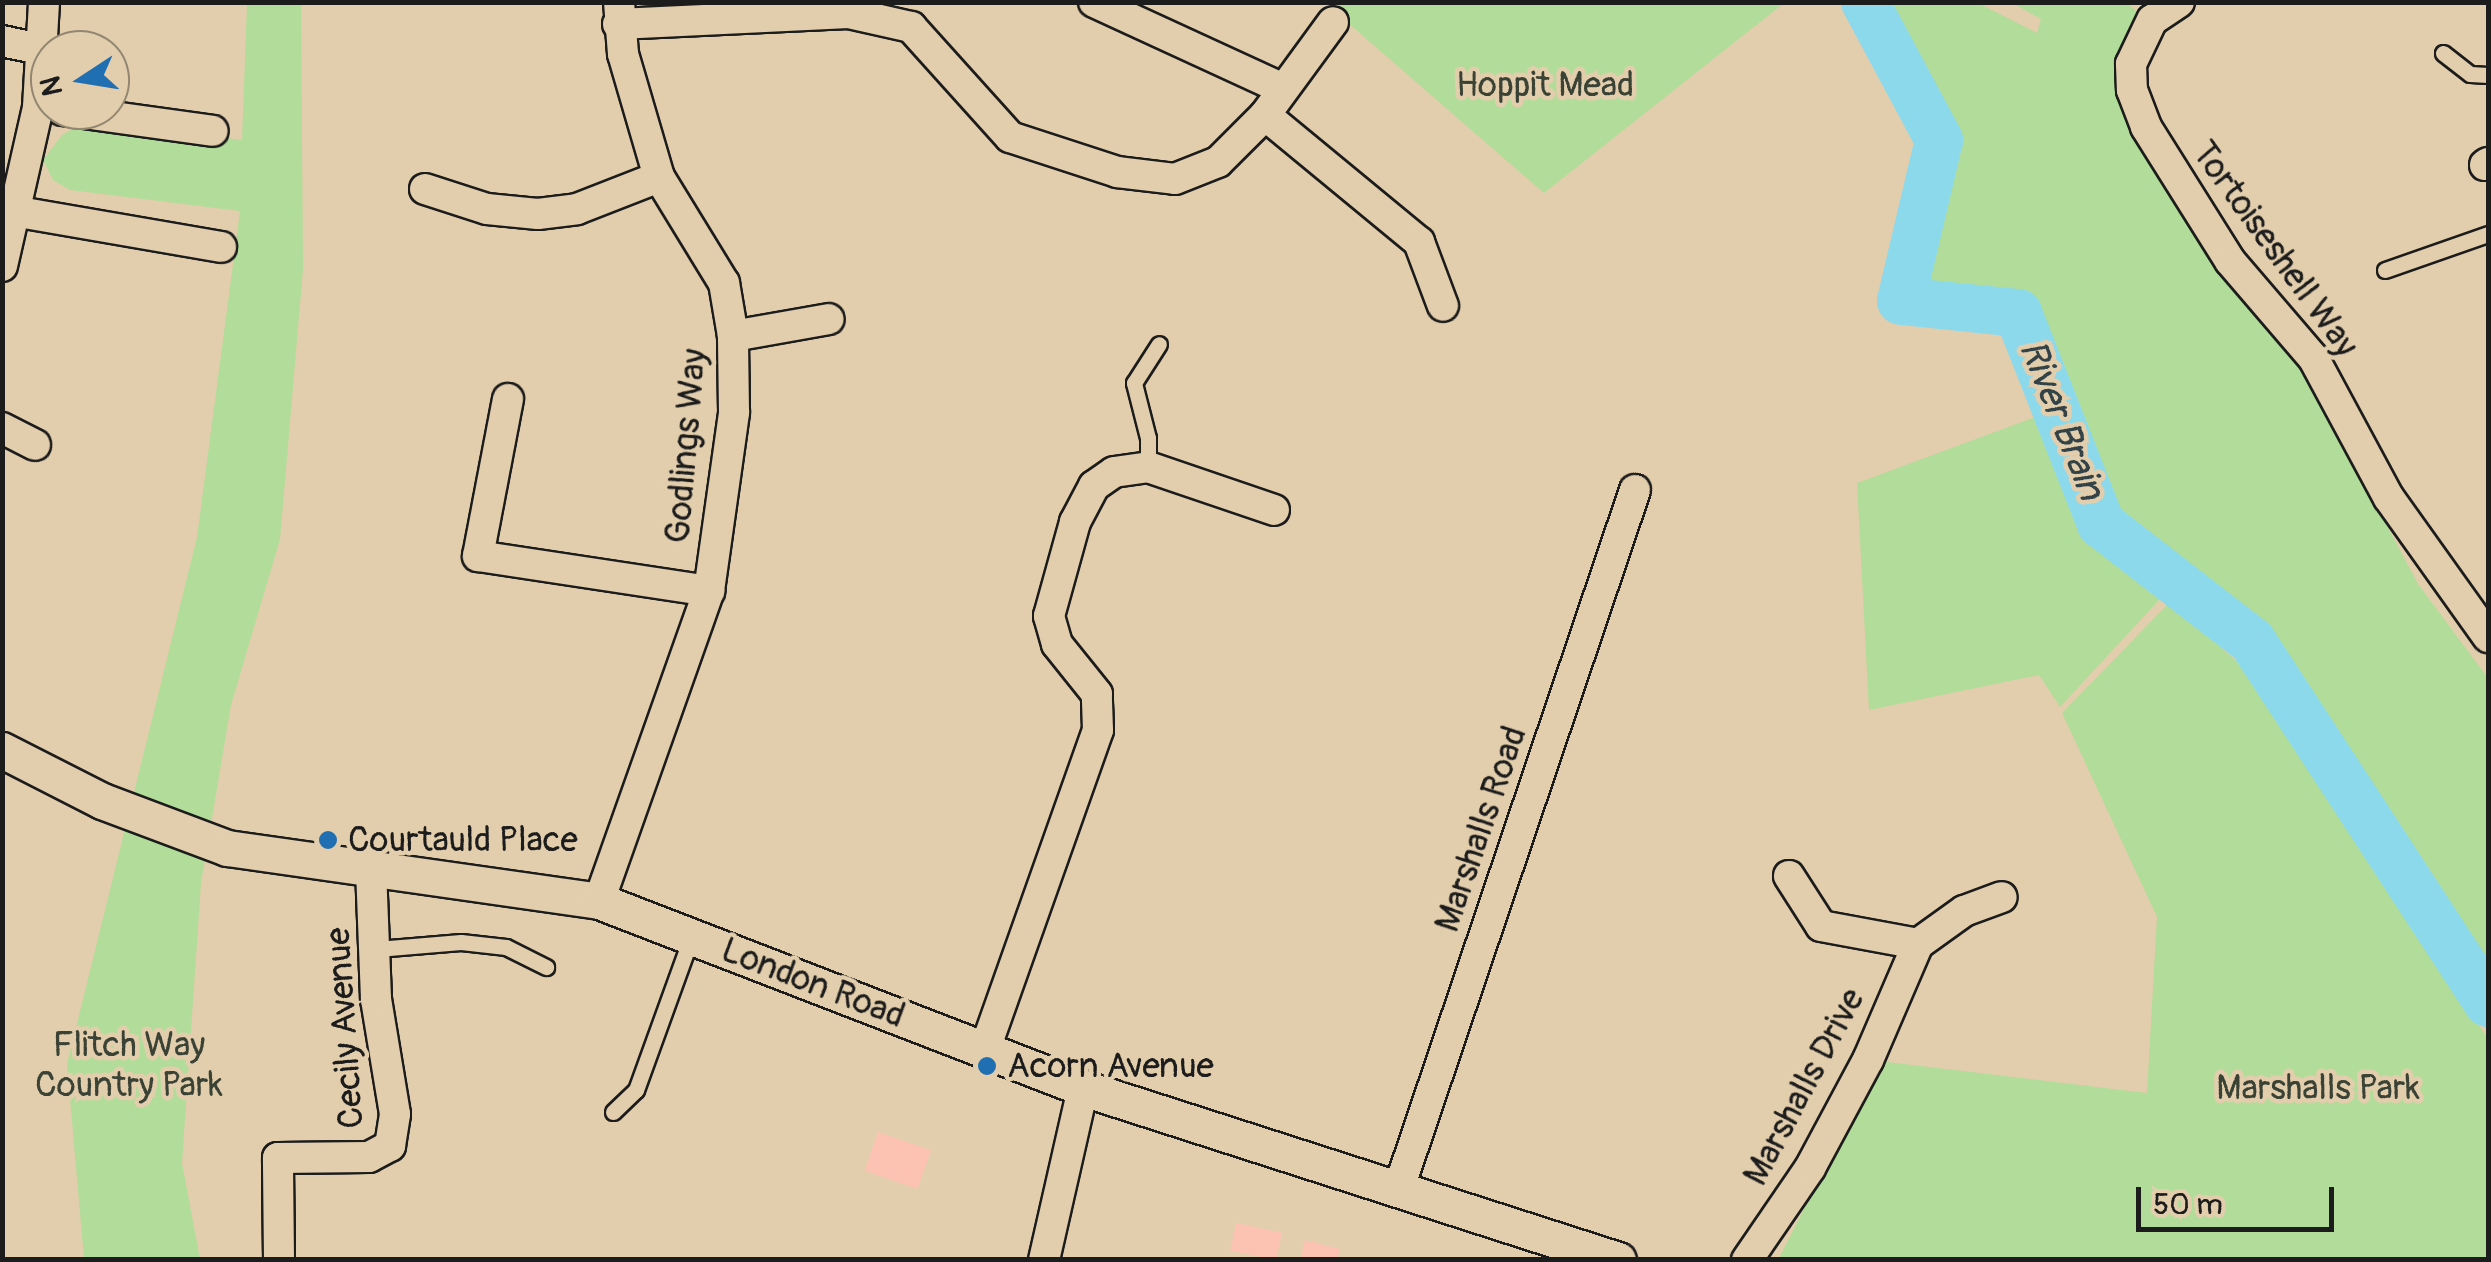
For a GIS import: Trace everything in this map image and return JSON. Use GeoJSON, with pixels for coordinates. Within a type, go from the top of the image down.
{"type":"FeatureCollection","features":[{"type":"Feature","properties":{"kind":"street"},"geometry":{"type":"LineString","coordinates":[[42,30],[44,2]]}},
{"type":"Feature","properties":{"kind":"street"},"geometry":{"type":"LineString","coordinates":[[1094,2],[1283,89]]}},
{"type":"Feature","properties":{"kind":"street","name":"Tortoiseshell Way"},"geometry":{"type":"LineString","coordinates":[[2179,2],[2152,20],[2131,64],[2132,90],[2146,127],[2230,261],[2314,359],[2389,498],[2488,637]]}},
{"type":"Feature","properties":{"kind":"street"},"geometry":{"type":"LineString","coordinates":[[619,13],[916,15],[1010,136],[1116,172],[1175,178],[1218,162],[1265,115],[1333,22]]}},
{"type":"Feature","properties":{"kind":"street","name":"Godlings Way"},"geometry":{"type":"LineString","coordinates":[[599,902],[708,591],[734,412],[733,336],[724,283],[659,177],[619,13]]}},
{"type":"Feature","properties":{"kind":"street"},"geometry":{"type":"LineString","coordinates":[[2,41],[30,47]]}},
{"type":"Feature","properties":{"kind":"street"},"geometry":{"type":"LineString","coordinates":[[1265,115],[1419,242],[1443,306]]}},
{"type":"Feature","properties":{"kind":"street"},"geometry":{"type":"LineString","coordinates":[[130,129],[174,141],[213,131]]}},
{"type":"Feature","properties":{"kind":"street"},"geometry":{"type":"LineString","coordinates":[[2,266],[44,130]]}},
{"type":"Feature","properties":{"kind":"street"},"geometry":{"type":"LineString","coordinates":[[425,189],[488,209],[538,214],[577,209],[659,177]]}},
{"type":"Feature","properties":{"kind":"street"},"geometry":{"type":"LineString","coordinates":[[20,212],[221,247]]}},
{"type":"Feature","properties":{"kind":"street"},"geometry":{"type":"LineString","coordinates":[[733,336],[829,319]]}},
{"type":"Feature","properties":{"kind":"street"},"geometry":{"type":"LineString","coordinates":[[508,399],[478,556],[708,591]]}},
{"type":"Feature","properties":{"kind":"street"},"geometry":{"type":"LineString","coordinates":[[2,428],[35,445]]}},
{"type":"Feature","properties":{"kind":"street"},"geometry":{"type":"LineString","coordinates":[[985,1049],[1098,730],[1097,694],[1056,644],[1049,616],[1075,522],[1094,486],[1114,472],[1148,467],[1274,510]]}},
{"type":"Feature","properties":{"kind":"street","name":"Marshalls Road"},"geometry":{"type":"LineString","coordinates":[[1398,1191],[1635,490]]}},
{"type":"Feature","properties":{"kind":"street","name":"London Road"},"geometry":{"type":"LineString","coordinates":[[2,750],[117,807],[227,848],[599,902],[1083,1088],[1618,1260]]}},
{"type":"Feature","properties":{"kind":"street","name":"Cecily Avenue"},"geometry":{"type":"LineString","coordinates":[[279,1260],[278,1158],[370,1157],[390,1146],[395,1114],[376,998],[371,868]]}},
{"type":"Feature","properties":{"kind":"street","name":"Marshalls Drive"},"geometry":{"type":"LineString","coordinates":[[1790,876],[1821,926],[1918,944]]}},
{"type":"Feature","properties":{"kind":"street","name":"Marshalls Drive"},"geometry":{"type":"LineString","coordinates":[[1747,1260],[1818,1153],[1918,944],[1964,911],[2002,898]]}},
{"type":"Feature","properties":{"kind":"street"},"geometry":{"type":"LineString","coordinates":[[1044,1260],[1083,1088]]}},
{"type":"Feature","properties":{"kind":"lane"},"geometry":{"type":"LineString","coordinates":[[2443,53],[2470,74],[2488,75]]}},
{"type":"Feature","properties":{"kind":"lane"},"geometry":{"type":"LineString","coordinates":[[2385,270],[2488,234]]}},
{"type":"Feature","properties":{"kind":"lane"},"geometry":{"type":"LineString","coordinates":[[1148,467],[1148,438],[1134,382],[1160,344]]}},
{"type":"Feature","properties":{"kind":"lane"},"geometry":{"type":"LineString","coordinates":[[614,1112],[636,1090],[691,938]]}},
{"type":"Feature","properties":{"kind":"lane"},"geometry":{"type":"LineString","coordinates":[[377,949],[461,942],[506,947],[546,967]]}},
{"type":"Feature","properties":{"kind":"green space","name":"Flitch Way Country Park"},"geometry":{"type":"Polygon","coordinates":[[[247,3],[301,3],[303,269],[280,539],[231,705],[201,883],[182,1163],[200,1259],[84,1259],[67,1064],[197,537],[240,211],[70,190],[53,180],[43,160],[62,135],[71,130],[130,130],[130,125],[242,140],[247,3]]]}},
{"type":"Feature","properties":{"kind":"green space","name":"Hoppit Mead"},"geometry":{"type":"Polygon","coordinates":[[[1325,3],[1784,3],[1544,193],[1325,3]]]}},
{"type":"Feature","properties":{"kind":"green space"},"geometry":{"type":"Polygon","coordinates":[[[1875,3],[1978,3],[2037,33],[2041,19],[2012,3],[2126,3],[2138,12],[2122,66],[2227,270],[2314,388],[2418,584],[2488,678],[2486,966],[2258,632],[2184,573],[2060,707],[2039,675],[1869,710],[1857,483],[2060,408],[2019,307],[1911,295],[1946,136],[1875,3]]]}},
{"type":"Feature","properties":{"kind":"green space","name":"Marshalls Park"},"geometry":{"type":"Polygon","coordinates":[[[2170,602],[2246,670],[2488,1039],[2488,1259],[1778,1260],[1879,1061],[2147,1093],[2157,917],[2062,713],[2170,602]]]}},
{"type":"Feature","properties":{"kind":"building"},"geometry":{"type":"Polygon","coordinates":[[[878,1132],[931,1150],[918,1189],[865,1171],[878,1132]]]}},
{"type":"Feature","properties":{"kind":"building"},"geometry":{"type":"Polygon","coordinates":[[[1236,1223],[1282,1233],[1276,1260],[1230,1250],[1236,1223]]]}},
{"type":"Feature","properties":{"kind":"building"},"geometry":{"type":"Polygon","coordinates":[[[1305,1240],[1340,1249],[1337,1260],[1300,1260],[1305,1240]]]}},
{"type":"Feature","properties":{"kind":"waterway","name":"River Brain"},"geometry":{"type":"LineString","coordinates":[[1865,2],[1939,140],[1901,301],[2018,313],[2101,524],[2252,641],[2488,1003]]}},
{"type":"Feature","properties":{"kind":"place","name":"Courtauld Place"},"geometry":{"type":"Point","coordinates":[328,840]}},
{"type":"Feature","properties":{"kind":"place","name":"Acorn Avenue"},"geometry":{"type":"Point","coordinates":[987,1066]}}]}
